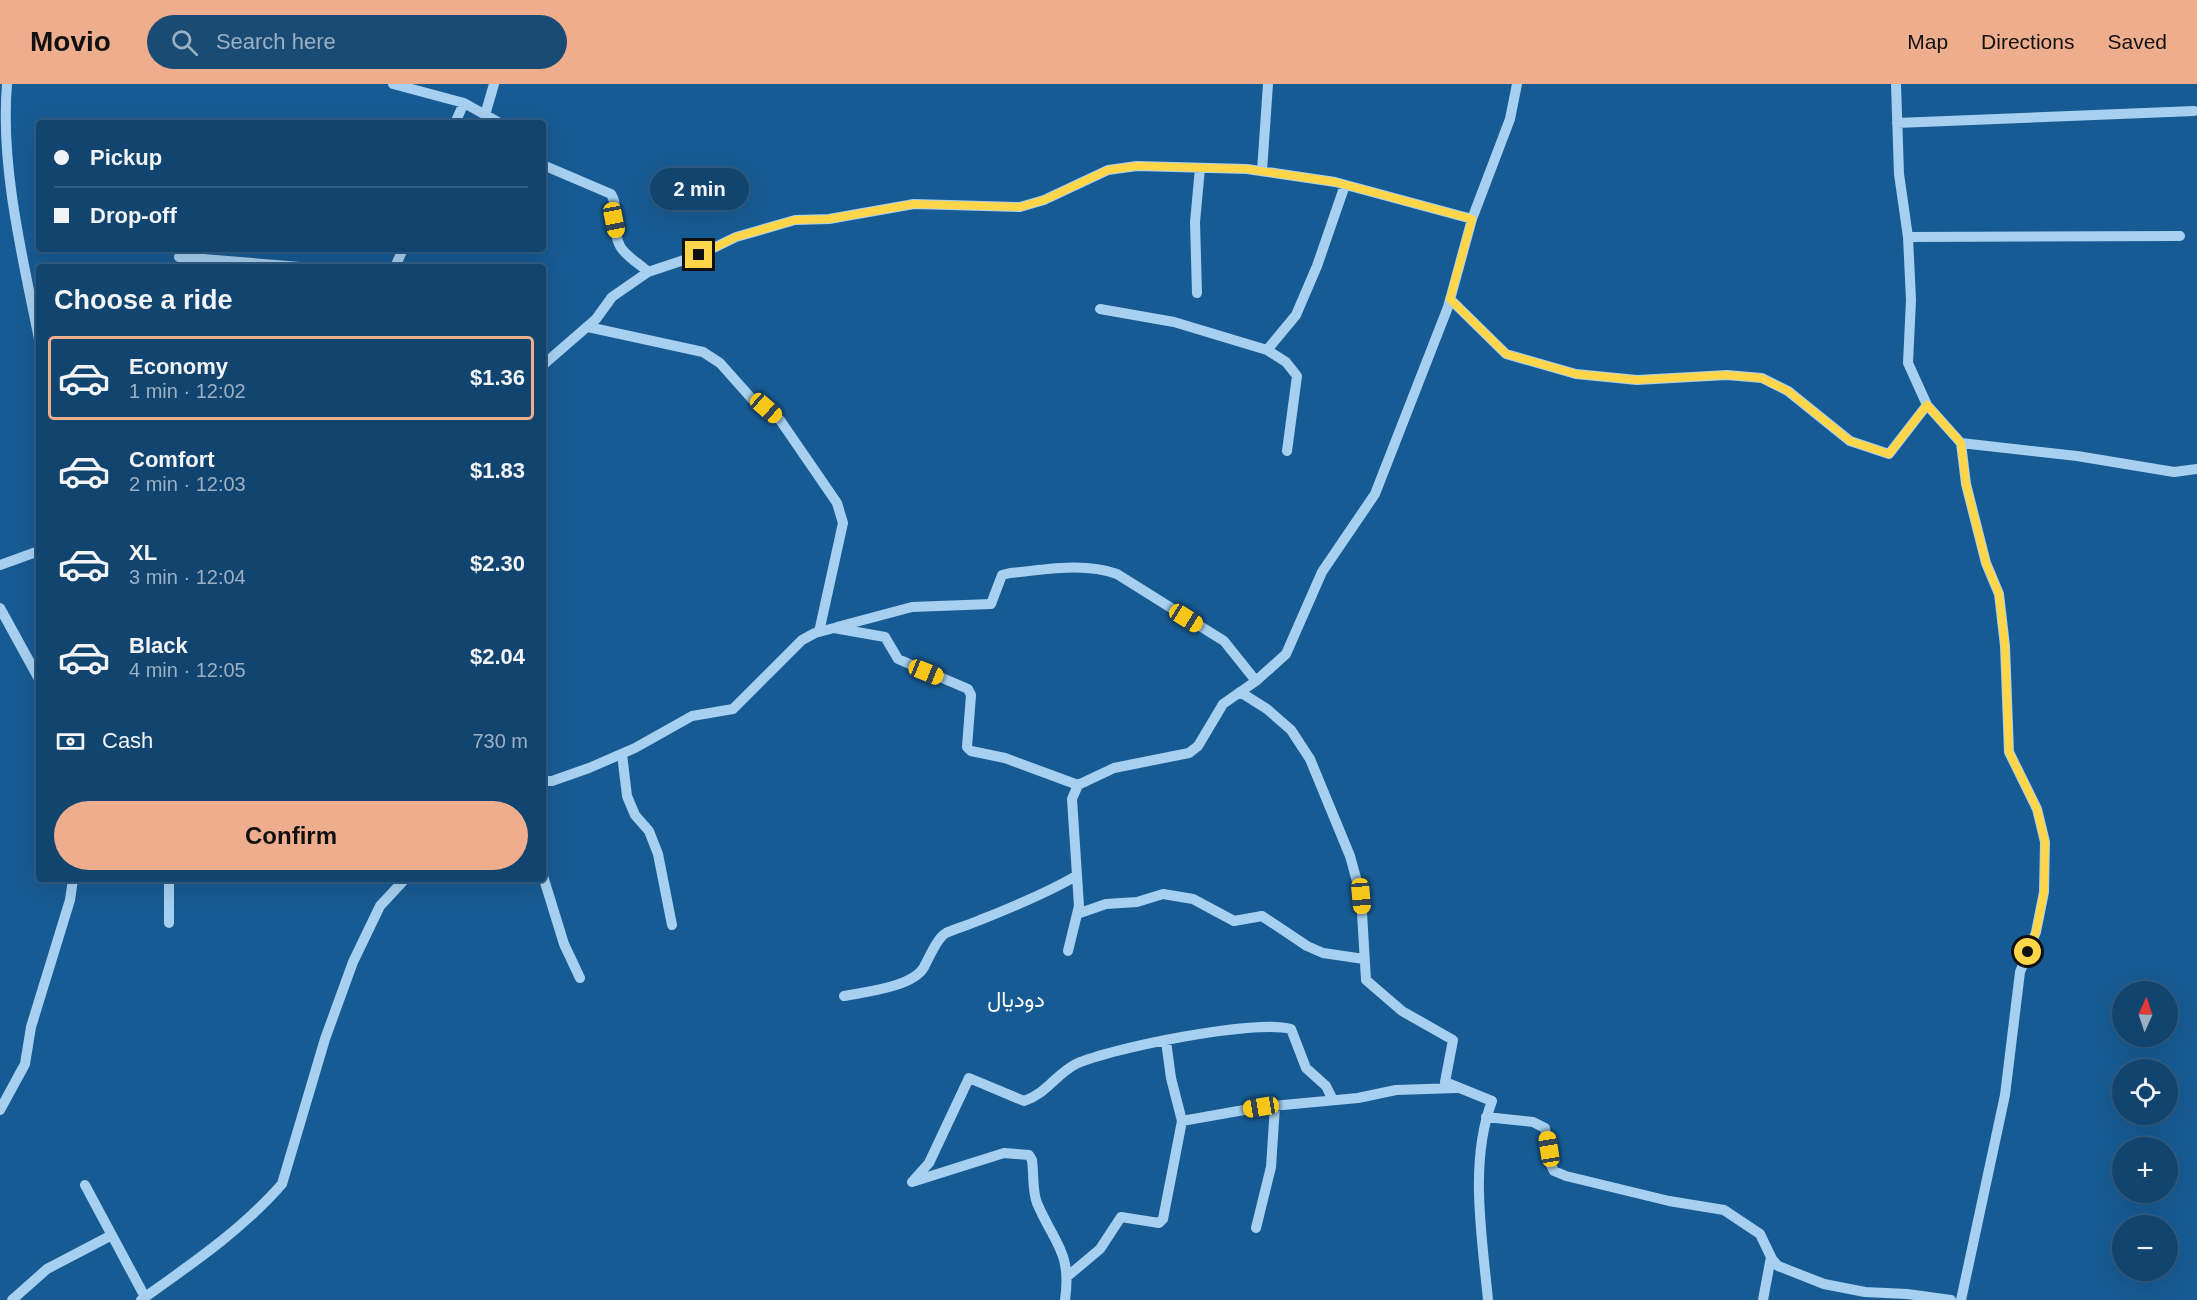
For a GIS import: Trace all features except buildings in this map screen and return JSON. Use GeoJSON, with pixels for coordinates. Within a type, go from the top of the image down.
{"type":"FeatureCollection","features":[{"type":"Feature","properties":{"kind":"street"},"geometry":{"type":"LineString","coordinates":[[7,84],[6,138],[20,249],[36,325]]}},
{"type":"Feature","properties":{"kind":"street"},"geometry":{"type":"LineString","coordinates":[[393,84],[464,103],[494,120]]}},
{"type":"Feature","properties":{"kind":"street"},"geometry":{"type":"LineString","coordinates":[[485,115],[494,84]]}},
{"type":"Feature","properties":{"kind":"street"},"geometry":{"type":"LineString","coordinates":[[1262,171],[1268,84]]}},
{"type":"Feature","properties":{"kind":"street"},"geometry":{"type":"LineString","coordinates":[[1068,951],[1079,906],[1072,800],[1078,785],[1114,768],[1189,753],[1198,746],[1223,704],[1256,681],[1286,654],[1322,572],[1375,494],[1450,299],[1472,219],[1510,119],[1516,84]]}},
{"type":"Feature","properties":{"kind":"street"},"geometry":{"type":"LineString","coordinates":[[1896,84],[1899,174],[1908,237],[1911,300],[1908,363],[1927,405],[1961,443],[1966,484],[1986,563],[1999,594],[2005,646],[2009,752],[2037,809],[2045,842],[2044,892],[2036,932],[2020,972],[2005,1095],[1961,1300]]}},
{"type":"Feature","properties":{"kind":"street"},"geometry":{"type":"LineString","coordinates":[[456,120],[464,103]]}},
{"type":"Feature","properties":{"kind":"street"},"geometry":{"type":"LineString","coordinates":[[1897,123],[2194,111]]}},
{"type":"Feature","properties":{"kind":"street"},"geometry":{"type":"LineString","coordinates":[[546,166],[611,194],[614,200],[614,220],[618,243],[648,272]]}},
{"type":"Feature","properties":{"kind":"street"},"geometry":{"type":"LineString","coordinates":[[546,362],[588,327],[612,297],[648,272],[699,255],[736,237],[795,220],[829,219],[914,204],[1020,207],[1044,200],[1108,170],[1137,166],[1262,171],[1346,185],[1472,219]]}},
{"type":"Feature","properties":{"kind":"street"},"geometry":{"type":"LineString","coordinates":[[1197,293],[1195,222],[1200,168]]}},
{"type":"Feature","properties":{"kind":"street"},"geometry":{"type":"LineString","coordinates":[[1267,350],[1296,315],[1317,266],[1346,185]]}},
{"type":"Feature","properties":{"kind":"street"},"geometry":{"type":"LineString","coordinates":[[1908,237],[2180,236]]}},
{"type":"Feature","properties":{"kind":"street"},"geometry":{"type":"LineString","coordinates":[[179,257],[264,264]]}},
{"type":"Feature","properties":{"kind":"street"},"geometry":{"type":"LineString","coordinates":[[1450,299],[1506,354],[1576,374],[1637,380],[1726,375],[1761,378],[1788,391],[1850,441],[1889,454],[1927,405]]}},
{"type":"Feature","properties":{"kind":"street"},"geometry":{"type":"LineString","coordinates":[[1100,309],[1174,322],[1267,350],[1286,362],[1297,376],[1287,450]]}},
{"type":"Feature","properties":{"kind":"street"},"geometry":{"type":"LineString","coordinates":[[588,327],[704,352],[720,363],[752,399],[780,420],[837,502],[843,523],[819,632]]}},
{"type":"Feature","properties":{"kind":"street"},"geometry":{"type":"LineString","coordinates":[[1961,443],[2077,456],[2174,472],[2197,469]]}},
{"type":"Feature","properties":{"kind":"street"},"geometry":{"type":"LineString","coordinates":[[0,566],[36,552]]}},
{"type":"Feature","properties":{"kind":"street"},"geometry":{"type":"LineString","coordinates":[[546,780],[571,775],[622,754],[692,716],[733,709],[802,640],[819,632],[912,607],[992,604],[1002,576],[1010,573],[1069,568],[1102,569],[1117,574],[1224,641],[1256,681]]}},
{"type":"Feature","properties":{"kind":"street"},"geometry":{"type":"LineString","coordinates":[[0,608],[36,674]]}},
{"type":"Feature","properties":{"kind":"street"},"geometry":{"type":"LineString","coordinates":[[834,628],[885,638],[898,659],[968,689],[971,695],[967,747],[970,751],[1005,758],[1078,785]]}},
{"type":"Feature","properties":{"kind":"street"},"geometry":{"type":"LineString","coordinates":[[1240,692],[1267,709],[1291,730],[1310,759],[1350,856],[1361,896],[1366,980],[1402,1011],[1453,1040],[1445,1082],[1492,1101],[1486,1117],[1480,1162],[1488,1300]]}},
{"type":"Feature","properties":{"kind":"street"},"geometry":{"type":"LineString","coordinates":[[622,754],[627,796],[635,815],[649,831],[658,854],[672,925]]}},
{"type":"Feature","properties":{"kind":"street"},"geometry":{"type":"LineString","coordinates":[[844,996],[885,989],[908,979],[924,969],[930,952],[946,933],[1024,903],[1076,876]]}},
{"type":"Feature","properties":{"kind":"street"},"geometry":{"type":"LineString","coordinates":[[0,1110],[25,1064],[31,1027],[67,909],[72,882]]}},
{"type":"Feature","properties":{"kind":"street"},"geometry":{"type":"LineString","coordinates":[[169,882],[170,923]]}},
{"type":"Feature","properties":{"kind":"street"},"geometry":{"type":"LineString","coordinates":[[85,1185],[143,1299],[208,1251],[266,1203],[282,1184],[325,1039],[353,962],[380,906],[402,882]]}},
{"type":"Feature","properties":{"kind":"street"},"geometry":{"type":"LineString","coordinates":[[545,882],[564,944],[580,978]]}},
{"type":"Feature","properties":{"kind":"street"},"geometry":{"type":"LineString","coordinates":[[1077,914],[1106,904],[1137,902],[1163,894],[1174,895],[1193,899],[1234,921],[1262,916],[1306,946],[1323,953],[1364,959]]}},
{"type":"Feature","properties":{"kind":"street"},"geometry":{"type":"LineString","coordinates":[[1065,1300],[1069,1275],[1063,1254],[1036,1201],[1032,1160],[1029,1155],[1004,1153],[912,1182],[928,1163],[969,1078],[1024,1101],[1048,1089],[1075,1065],[1094,1057],[1200,1032],[1266,1027],[1291,1029],[1306,1068],[1326,1086],[1333,1100]]}},
{"type":"Feature","properties":{"kind":"street"},"geometry":{"type":"LineString","coordinates":[[1069,1275],[1100,1249],[1121,1217],[1160,1223],[1163,1219],[1182,1121],[1171,1078],[1166,1041]]}},
{"type":"Feature","properties":{"kind":"street"},"geometry":{"type":"LineString","coordinates":[[1182,1121],[1275,1106],[1358,1098],[1396,1090],[1457,1088]]}},
{"type":"Feature","properties":{"kind":"street"},"geometry":{"type":"LineString","coordinates":[[1256,1228],[1271,1167],[1275,1106]]}},
{"type":"Feature","properties":{"kind":"street"},"geometry":{"type":"LineString","coordinates":[[1486,1117],[1533,1122],[1545,1128],[1550,1162],[1554,1171],[1566,1176],[1669,1201],[1724,1210],[1760,1234],[1771,1257],[1779,1266],[1824,1284],[1865,1292],[1907,1294],[1951,1300]]}},
{"type":"Feature","properties":{"kind":"street"},"geometry":{"type":"LineString","coordinates":[[12,1300],[47,1269],[110,1236]]}},
{"type":"Feature","properties":{"kind":"street"},"geometry":{"type":"LineString","coordinates":[[1763,1300],[1771,1257]]}},
{"type":"Feature","properties":{"kind":"district","name":"دودیال"},"geometry":{"type":"Point","coordinates":[1016,999]}},
{"type":"Feature","properties":{"kind":"route"},"geometry":{"type":"LineString","coordinates":[[699,255],[736,237],[795,220],[829,219],[914,204],[988,208],[1020,207],[1044,200],[1108,170],[1137,166],[1247,169],[1335,182],[1472,219],[1450,299],[1506,354],[1576,374],[1637,380],[1726,375],[1761,378],[1788,391],[1812,408],[1850,441],[1889,454],[1927,405],[1961,443],[1966,484],[1986,563],[1999,594],[2005,646],[2009,752],[2037,809],[2045,842],[2044,892],[2036,932],[2028,952]]}}]}
